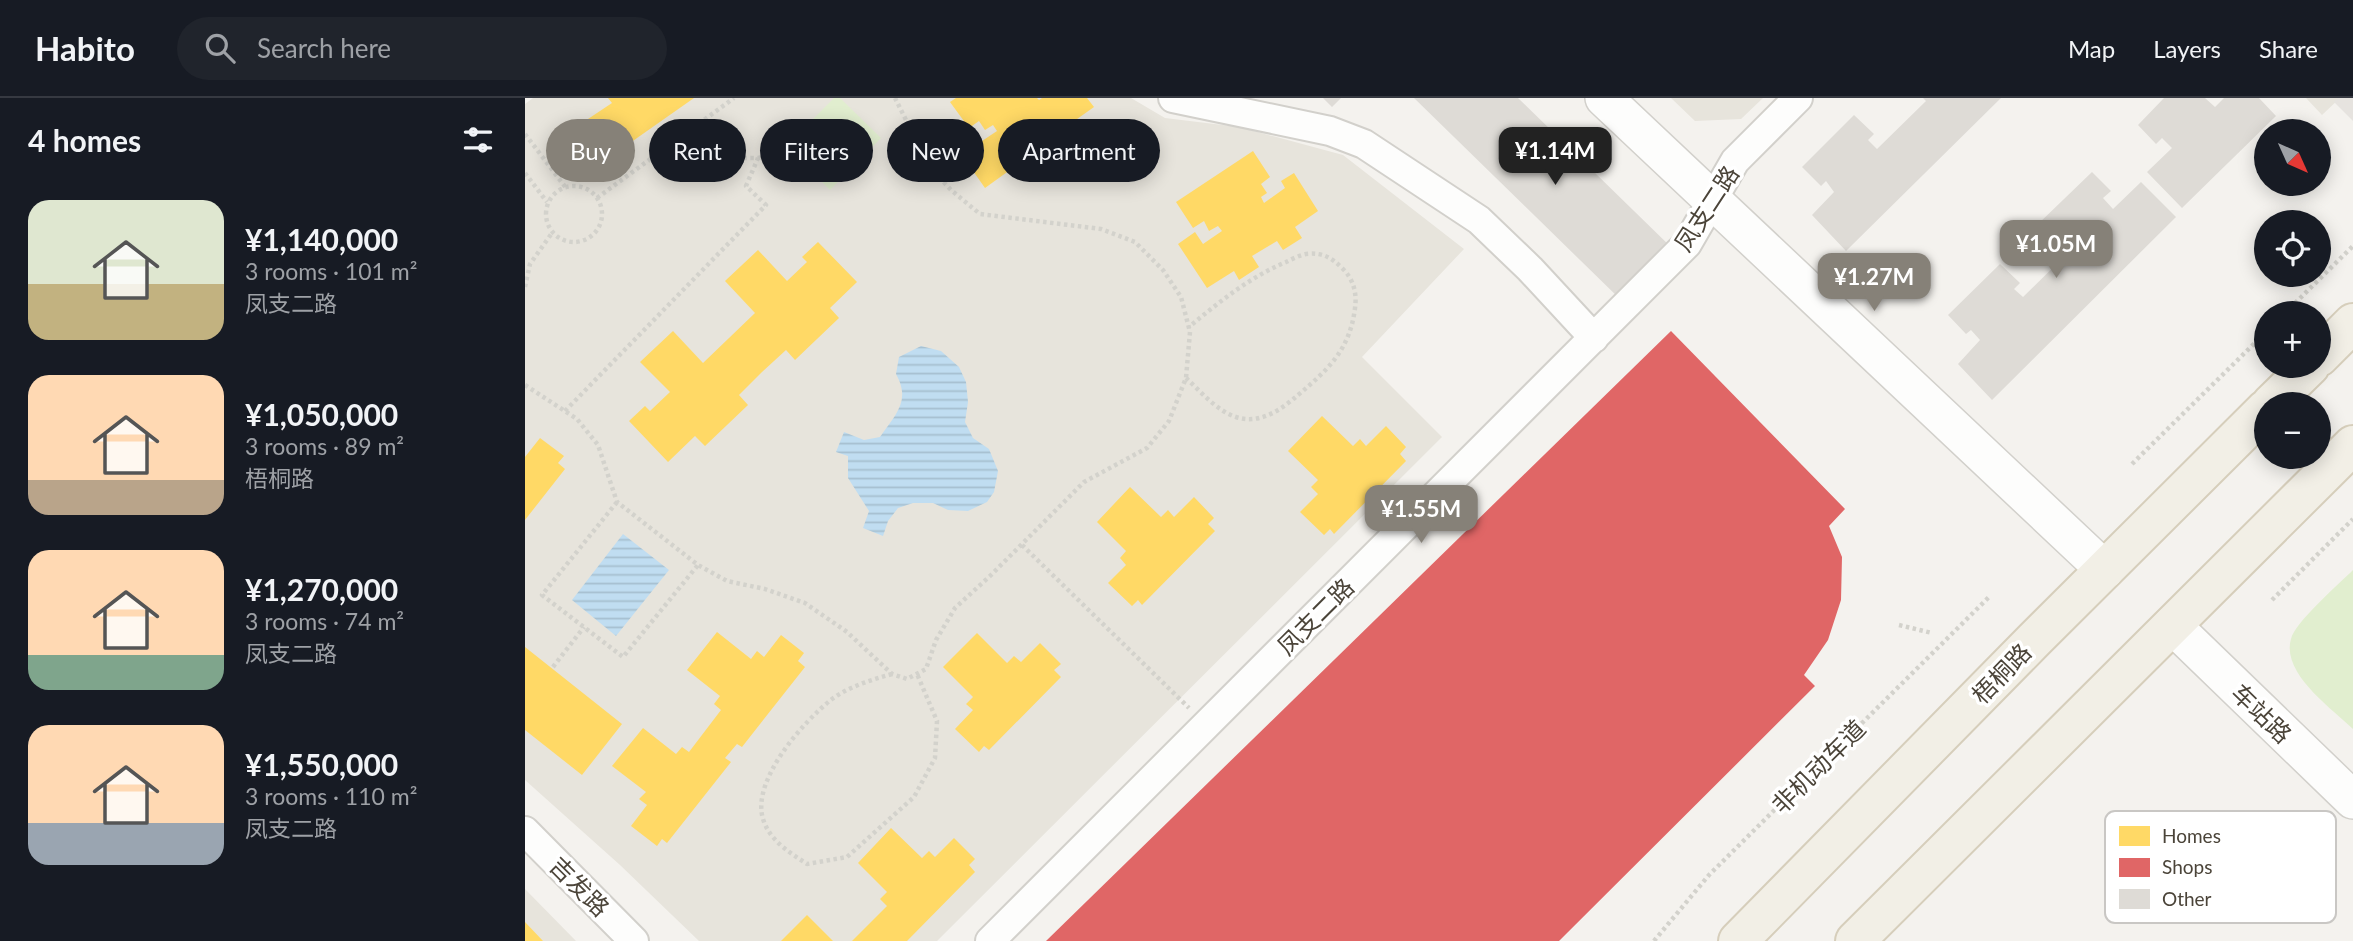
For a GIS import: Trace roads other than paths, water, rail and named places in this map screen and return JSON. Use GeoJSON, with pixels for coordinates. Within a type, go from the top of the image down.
{"type":"FeatureCollection","features":[{"type":"Feature","properties":{"kind":"main road"},"geometry":{"type":"LineString","coordinates":[[2331,345],[2353,323]]}},
{"type":"Feature","properties":{"kind":"main road"},"geometry":{"type":"LineString","coordinates":[[2283,392],[2298,378]]}},
{"type":"Feature","properties":{"kind":"main road","name":"梧桐路"},"geometry":{"type":"LineString","coordinates":[[1738,941],[2254,421]]}},
{"type":"Feature","properties":{"kind":"main road"},"geometry":{"type":"LineString","coordinates":[[1855,941],[2353,444]]}},
{"type":"Feature","properties":{"kind":"street"},"geometry":{"type":"LineString","coordinates":[[1173,98],[1330,131],[1364,144],[1479,220],[1530,269],[1594,338]]}},
{"type":"Feature","properties":{"kind":"street"},"geometry":{"type":"LineString","coordinates":[[1604,98],[2105,570]]}},
{"type":"Feature","properties":{"kind":"street","name":"凤支二路"},"geometry":{"type":"LineString","coordinates":[[990,941],[1687,244],[1735,161],[1798,98]]}},
{"type":"Feature","properties":{"kind":"street","name":"车站路"},"geometry":{"type":"LineString","coordinates":[[2172,625],[2353,800]]}},
{"type":"Feature","properties":{"kind":"street","name":"吉发路"},"geometry":{"type":"LineString","coordinates":[[525,831],[618,936]]}},
{"type":"Feature","properties":{"kind":"water"},"geometry":{"type":"Polygon","coordinates":[[[921,346],[941,351],[959,367],[966,382],[968,402],[965,422],[973,438],[989,449],[998,471],[994,492],[987,502],[968,511],[948,510],[933,503],[913,503],[898,508],[888,521],[883,536],[863,528],[869,511],[848,478],[848,456],[836,452],[844,432],[864,440],[880,437],[902,400],[896,374],[899,357],[921,346]]]}},
{"type":"Feature","properties":{"kind":"water"},"geometry":{"type":"Polygon","coordinates":[[[623,534],[669,570],[616,636],[572,600],[623,534]]]}}]}
